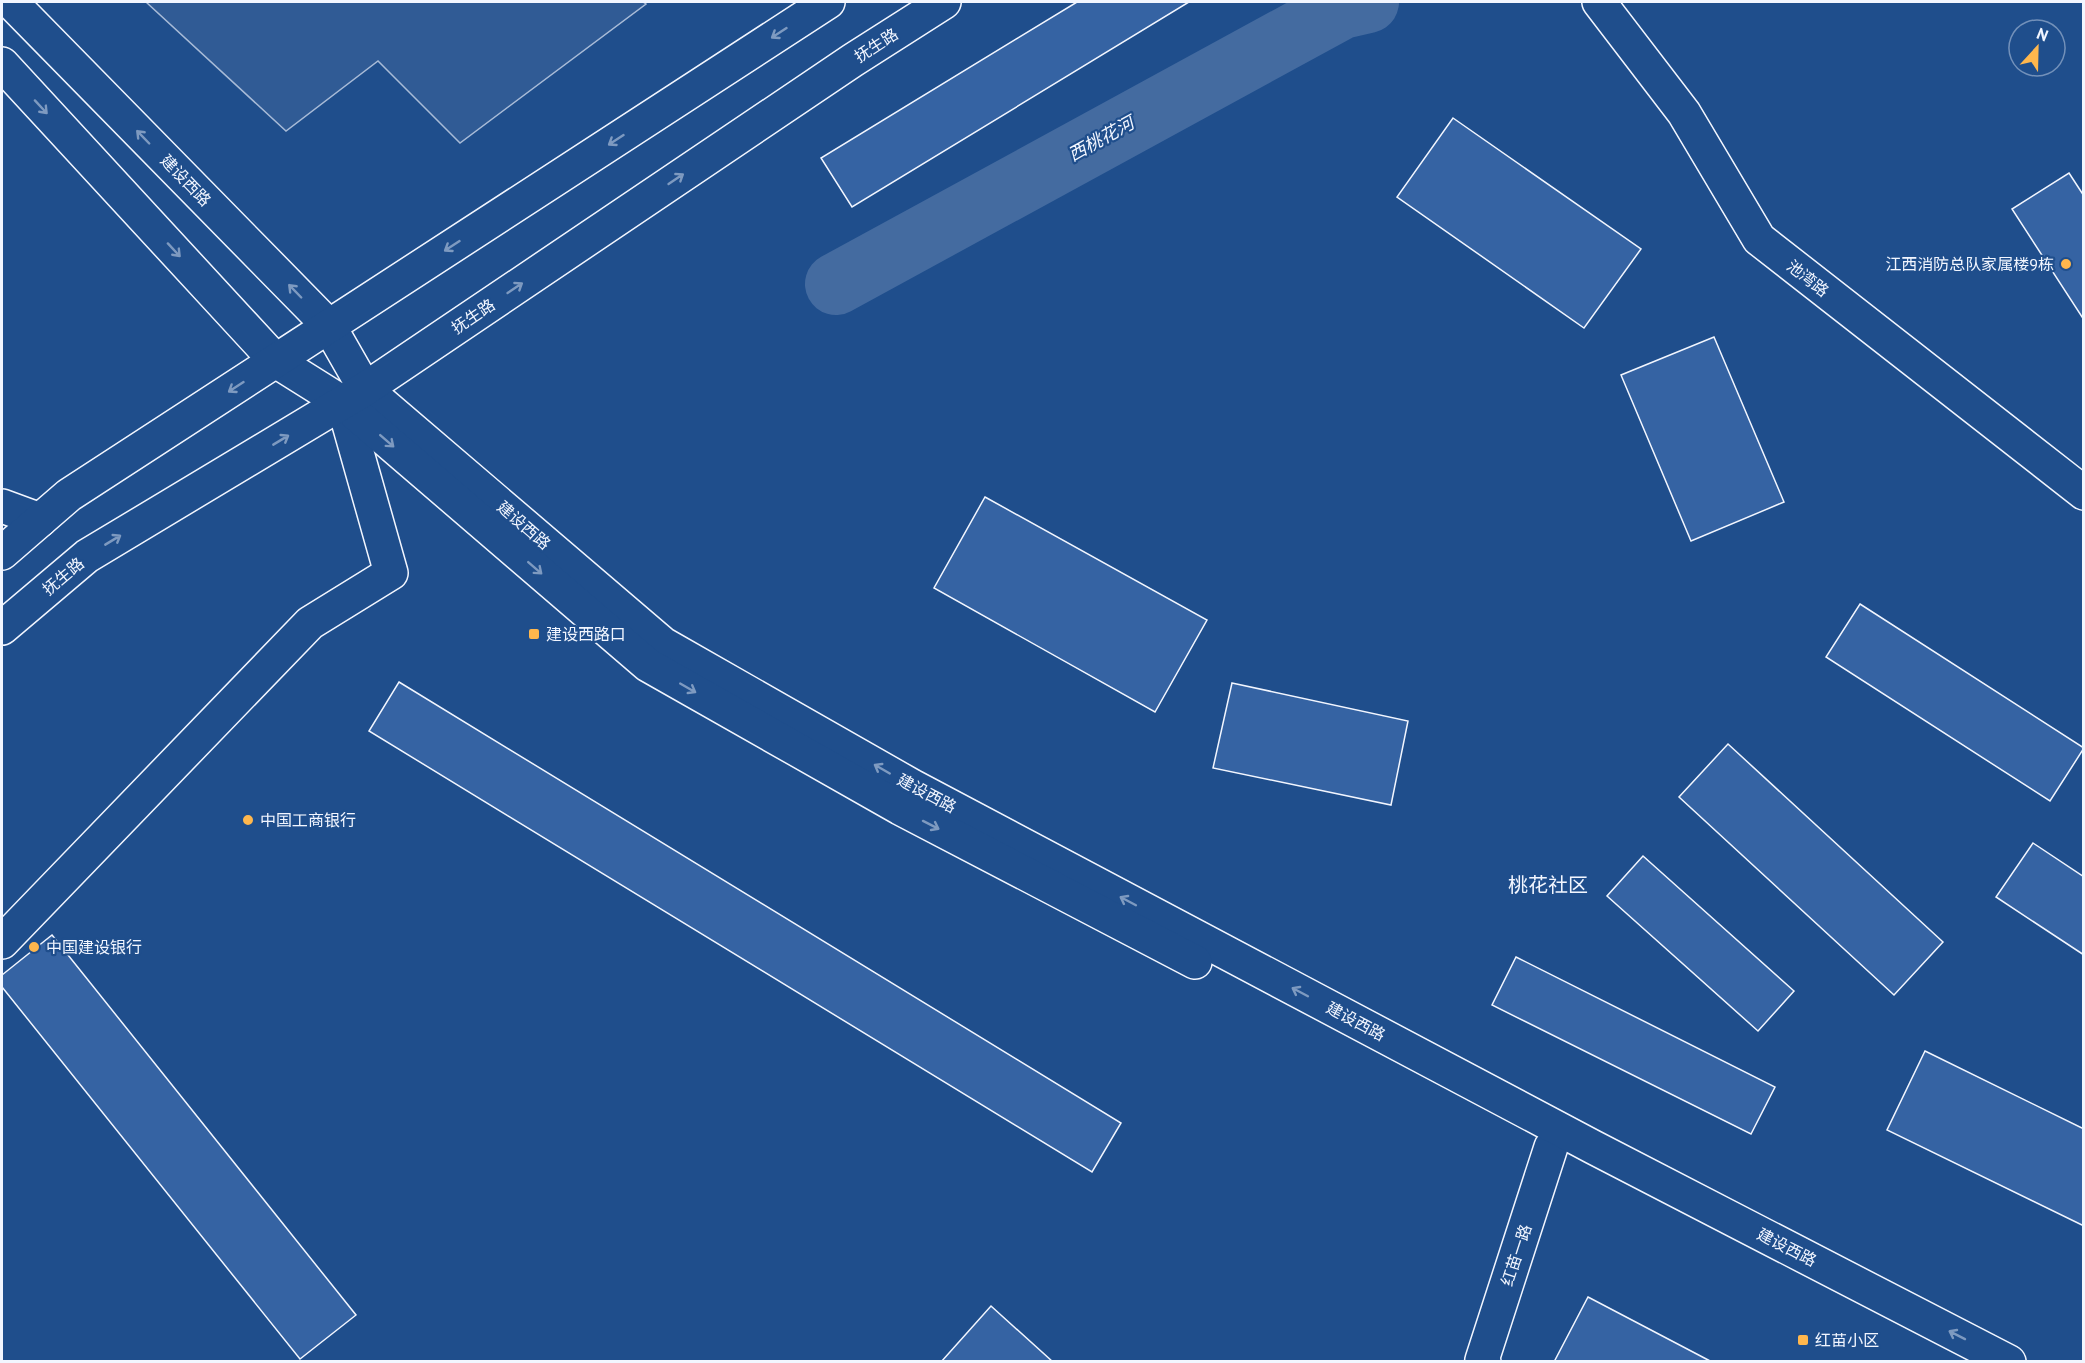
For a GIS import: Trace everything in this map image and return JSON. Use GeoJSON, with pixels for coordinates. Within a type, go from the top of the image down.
{"type":"FeatureCollection","features":[{"type":"Feature","properties":{"kind":"main road","name":"建设西路"},"geometry":{"type":"LineString","coordinates":[[11,2],[329,326],[354,396],[648,665],[900,808],[1963,1362]]}},
{"type":"Feature","properties":{"kind":"main road"},"geometry":{"type":"LineString","coordinates":[[2,553],[69,495],[828,2]]}},
{"type":"Feature","properties":{"kind":"main road","name":"抚生路"},"geometry":{"type":"LineString","coordinates":[[2,628],[87,556],[354,396],[853,60],[944,2]]}},
{"type":"Feature","properties":{"kind":"main road","name":"池湾路"},"geometry":{"type":"LineString","coordinates":[[1599,2],[1684,112],[1759,239],[2084,493]]}},
{"type":"Feature","properties":{"kind":"main road","name":"建设西路"},"geometry":{"type":"LineString","coordinates":[[2,64],[276,361],[354,396],[663,644],[912,786],[1593,1147],[2009,1362]]}},
{"type":"Feature","properties":{"kind":"main road"},"geometry":{"type":"LineString","coordinates":[[2,942],[310,623],[391,573],[354,396]]}},
{"type":"Feature","properties":{"kind":"main road"},"geometry":{"type":"LineString","coordinates":[[2,506],[40,520]]}},
{"type":"Feature","properties":{"kind":"main road","name":"红苗一路"},"geometry":{"type":"LineString","coordinates":[[1484,1362],[1482,1360],[1551,1147]]}},
{"type":"Feature","properties":{"kind":"shaded area"},"geometry":{"type":"Polygon","coordinates":[[[146,2],[643,2],[646,4],[460,143],[378,61],[286,131],[146,2]]]}},
{"type":"Feature","properties":{"kind":"building"},"geometry":{"type":"Polygon","coordinates":[[[1077,2],[1189,2],[852,207],[821,158],[1077,2]]]}},
{"type":"Feature","properties":{"kind":"building"},"geometry":{"type":"Polygon","coordinates":[[[1453,118],[1641,249],[1584,328],[1397,197],[1453,118]]]}},
{"type":"Feature","properties":{"kind":"building","name":"江西消防总队家属楼9栋"},"geometry":{"type":"Polygon","coordinates":[[[2069,173],[2084,196],[2084,320],[2012,209],[2069,173]]]}},
{"type":"Feature","properties":{"kind":"building"},"geometry":{"type":"Polygon","coordinates":[[[1714,337],[1784,502],[1691,541],[1621,375],[1714,337]]]}},
{"type":"Feature","properties":{"kind":"building"},"geometry":{"type":"Polygon","coordinates":[[[985,497],[1207,620],[1155,712],[934,588],[985,497]]]}},
{"type":"Feature","properties":{"kind":"building"},"geometry":{"type":"Polygon","coordinates":[[[1860,604],[2084,748],[2050,801],[1826,657],[1860,604]]]}},
{"type":"Feature","properties":{"kind":"building"},"geometry":{"type":"Polygon","coordinates":[[[399,682],[1121,1123],[1092,1172],[369,731],[399,682]]]}},
{"type":"Feature","properties":{"kind":"building"},"geometry":{"type":"Polygon","coordinates":[[[1232,683],[1408,721],[1391,805],[1213,768],[1232,683]]]}},
{"type":"Feature","properties":{"kind":"building"},"geometry":{"type":"Polygon","coordinates":[[[1728,744],[1943,942],[1894,995],[1679,797],[1728,744]]]}},
{"type":"Feature","properties":{"kind":"building"},"geometry":{"type":"Polygon","coordinates":[[[2033,843],[2084,877],[2084,955],[1996,897],[2033,843]]]}},
{"type":"Feature","properties":{"kind":"building"},"geometry":{"type":"Polygon","coordinates":[[[1643,856],[1794,991],[1758,1031],[1607,896],[1643,856]]]}},
{"type":"Feature","properties":{"kind":"building"},"geometry":{"type":"Polygon","coordinates":[[[52,935],[356,1315],[300,1359],[2,987],[2,975],[52,935]]]}},
{"type":"Feature","properties":{"kind":"building"},"geometry":{"type":"Polygon","coordinates":[[[1516,957],[1775,1087],[1751,1134],[1492,1005],[1516,957]]]}},
{"type":"Feature","properties":{"kind":"building"},"geometry":{"type":"Polygon","coordinates":[[[1925,1051],[2084,1129],[2084,1226],[1887,1130],[1925,1051]]]}},
{"type":"Feature","properties":{"kind":"building"},"geometry":{"type":"Polygon","coordinates":[[[1588,1297],[1712,1362],[1554,1362],[1588,1297]]]}},
{"type":"Feature","properties":{"kind":"building"},"geometry":{"type":"Polygon","coordinates":[[[991,1306],[1053,1362],[941,1362],[991,1306]]]}},
{"type":"Feature","properties":{"kind":"waterway","name":"西桃花河"},"geometry":{"type":"LineString","coordinates":[[836,284],[1342,8],[1368,2]]}},
{"type":"Feature","properties":{"kind":"place","name":"江西消防总队家属楼9栋"},"geometry":{"type":"Point","coordinates":[2066,264]}},
{"type":"Feature","properties":{"kind":"place","name":"建设西路口"},"geometry":{"type":"Point","coordinates":[534,634]}},
{"type":"Feature","properties":{"kind":"place","name":"中国工商银行"},"geometry":{"type":"Point","coordinates":[248,820]}},
{"type":"Feature","properties":{"kind":"place","name":"中国建设银行"},"geometry":{"type":"Point","coordinates":[34,947]}},
{"type":"Feature","properties":{"kind":"place","name":"红苗小区"},"geometry":{"type":"Point","coordinates":[1803,1340]}},
{"type":"Feature","properties":{"kind":"district","name":"桃花社区"},"geometry":{"type":"Point","coordinates":[1548,885]}}]}
